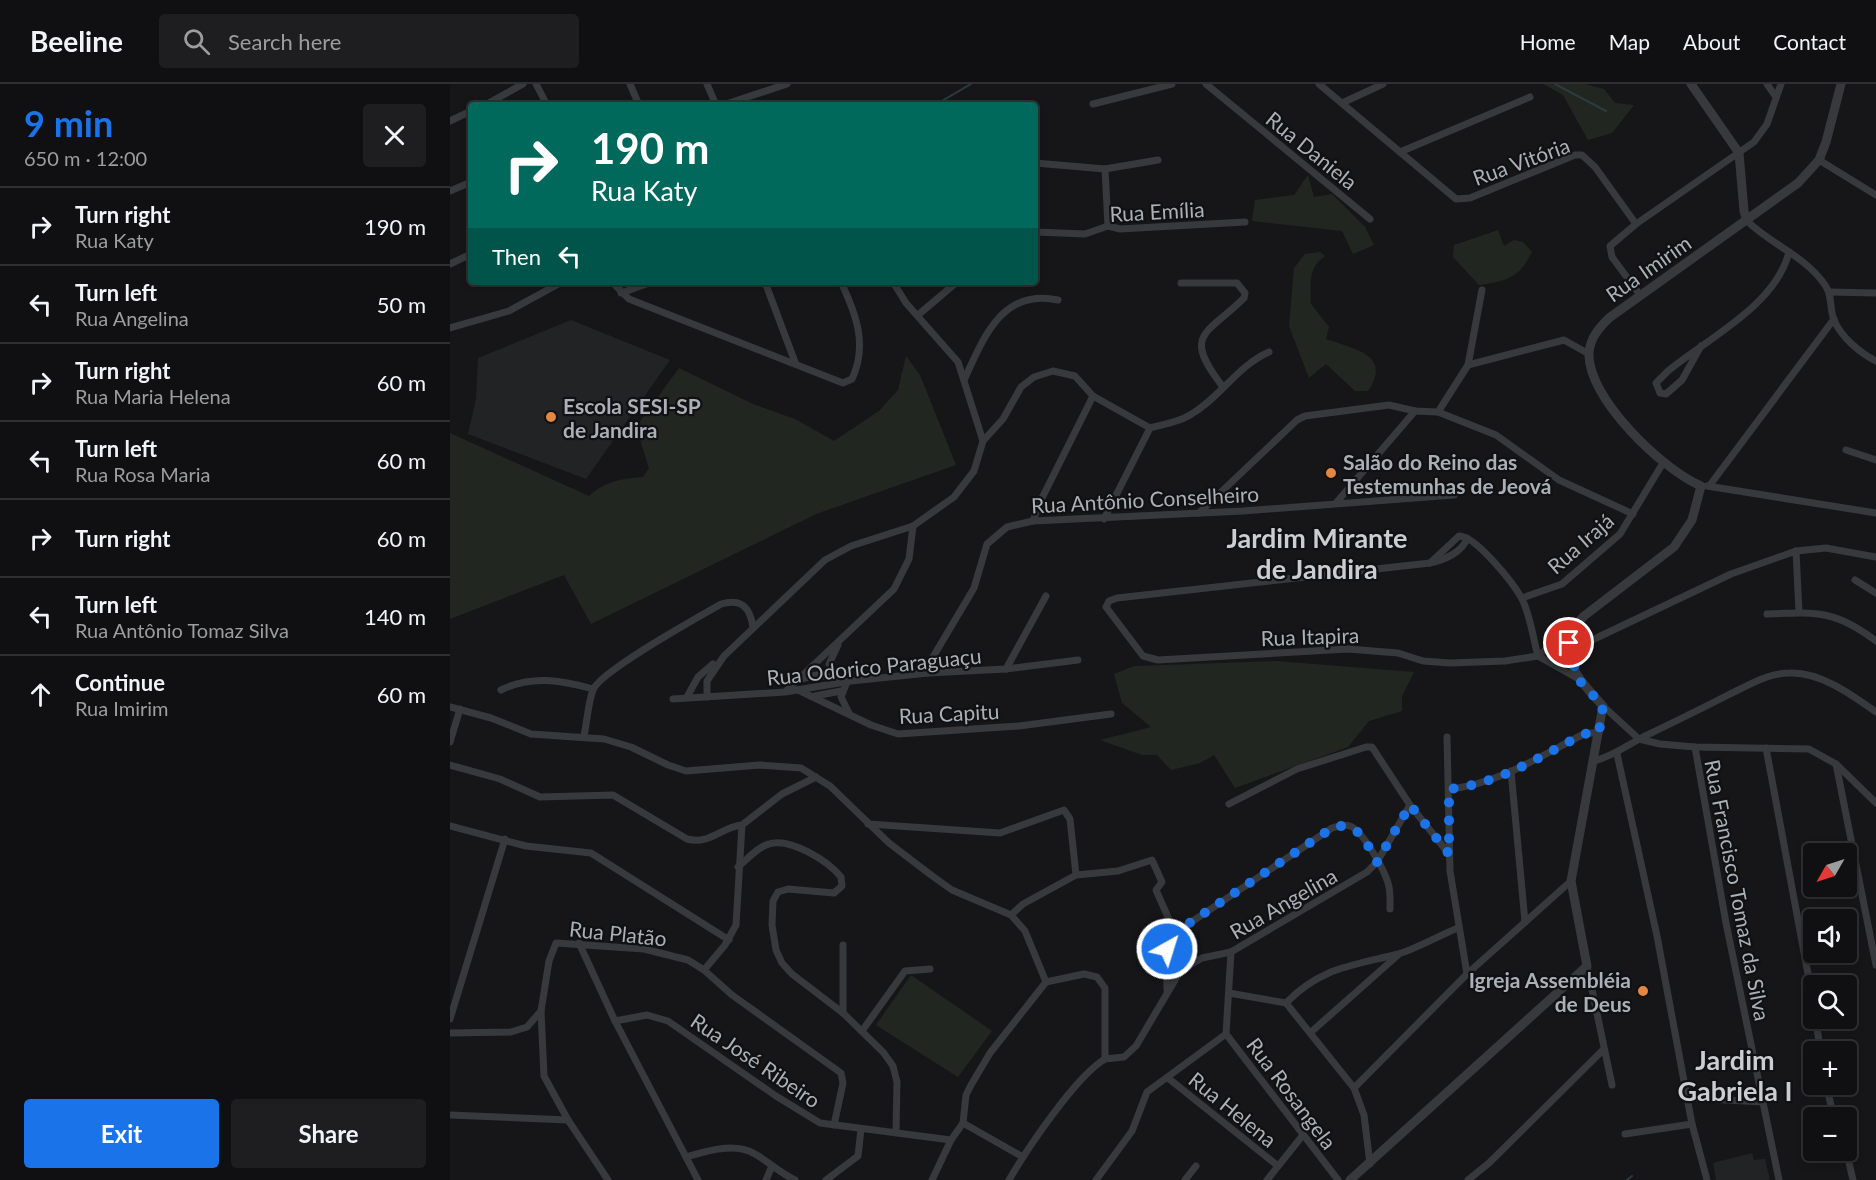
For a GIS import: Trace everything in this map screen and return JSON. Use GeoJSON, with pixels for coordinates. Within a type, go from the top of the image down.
{"type":"FeatureCollection","features":[{"type":"Feature","properties":{"kind":"street"},"geometry":{"type":"LineString","coordinates":[[490,102],[523,84]]}},
{"type":"Feature","properties":{"kind":"street"},"geometry":{"type":"LineString","coordinates":[[536,84],[545,102]]}},
{"type":"Feature","properties":{"kind":"street"},"geometry":{"type":"LineString","coordinates":[[630,84],[638,102]]}},
{"type":"Feature","properties":{"kind":"street"},"geometry":{"type":"LineString","coordinates":[[707,84],[715,102]]}},
{"type":"Feature","properties":{"kind":"street"},"geometry":{"type":"LineString","coordinates":[[732,102],[787,84]]}},
{"type":"Feature","properties":{"kind":"street"},"geometry":{"type":"LineString","coordinates":[[1093,104],[1172,84]]}},
{"type":"Feature","properties":{"kind":"street","name":"Rua Daniela"},"geometry":{"type":"LineString","coordinates":[[1206,84],[1370,219]]}},
{"type":"Feature","properties":{"kind":"street","name":"Rua Vitória"},"geometry":{"type":"LineString","coordinates":[[1319,84],[1456,199],[1462,200],[1575,155],[1582,155],[1595,167],[1636,224]]}},
{"type":"Feature","properties":{"kind":"street"},"geometry":{"type":"LineString","coordinates":[[1342,103],[1383,84]]}},
{"type":"Feature","properties":{"kind":"street"},"geometry":{"type":"LineString","coordinates":[[1690,84],[1739,153],[1744,211],[1747,221],[1808,264],[1830,292],[1834,319],[1858,349],[1876,361]]}},
{"type":"Feature","properties":{"kind":"street"},"geometry":{"type":"LineString","coordinates":[[1767,84],[1776,97]]}},
{"type":"Feature","properties":{"kind":"street"},"geometry":{"type":"LineString","coordinates":[[1640,295],[1609,251],[1614,241],[1739,153],[1762,134],[1780,84]]}},
{"type":"Feature","properties":{"kind":"street","name":"Rua Imirim"},"geometry":{"type":"LineString","coordinates":[[1589,354],[1598,329],[1640,295],[1798,183],[1819,160],[1841,84]]}},
{"type":"Feature","properties":{"kind":"street"},"geometry":{"type":"LineString","coordinates":[[1400,152],[1530,97]]}},
{"type":"Feature","properties":{"kind":"street"},"geometry":{"type":"LineString","coordinates":[[450,121],[468,112]]}},
{"type":"Feature","properties":{"kind":"street"},"geometry":{"type":"LineString","coordinates":[[1038,163],[1106,170],[1158,160]]}},
{"type":"Feature","properties":{"kind":"street"},"geometry":{"type":"LineString","coordinates":[[1819,160],[1875,194]]}},
{"type":"Feature","properties":{"kind":"street"},"geometry":{"type":"LineString","coordinates":[[1106,170],[1108,226]]}},
{"type":"Feature","properties":{"kind":"street"},"geometry":{"type":"LineString","coordinates":[[450,191],[468,183]]}},
{"type":"Feature","properties":{"kind":"street","name":"Rua Emília"},"geometry":{"type":"LineString","coordinates":[[1038,232],[1085,234],[1108,226],[1120,229],[1245,222]]}},
{"type":"Feature","properties":{"kind":"street"},"geometry":{"type":"LineString","coordinates":[[1701,346],[1676,387],[1666,394],[1660,393],[1656,386],[1660,378],[1769,291],[1786,264],[1789,252]]}},
{"type":"Feature","properties":{"kind":"street"},"geometry":{"type":"LineString","coordinates":[[450,264],[468,255]]}},
{"type":"Feature","properties":{"kind":"street"},"geometry":{"type":"LineString","coordinates":[[1181,283],[1237,283],[1245,293],[1244,298],[1205,330],[1201,339],[1207,362],[1223,387]]}},
{"type":"Feature","properties":{"kind":"street"},"geometry":{"type":"LineString","coordinates":[[450,328],[509,311],[557,285]]}},
{"type":"Feature","properties":{"kind":"street"},"geometry":{"type":"LineString","coordinates":[[614,285],[621,293],[642,304],[795,362],[838,381],[846,382],[852,379],[858,361],[860,334],[842,285]]}},
{"type":"Feature","properties":{"kind":"street"},"geometry":{"type":"LineString","coordinates":[[621,293],[644,285]]}},
{"type":"Feature","properties":{"kind":"street"},"geometry":{"type":"LineString","coordinates":[[766,285],[795,362]]}},
{"type":"Feature","properties":{"kind":"street"},"geometry":{"type":"LineString","coordinates":[[895,285],[948,349],[965,378],[983,441]]}},
{"type":"Feature","properties":{"kind":"street"},"geometry":{"type":"LineString","coordinates":[[918,315],[953,285]]}},
{"type":"Feature","properties":{"kind":"street"},"geometry":{"type":"LineString","coordinates":[[1438,412],[1468,365],[1482,290]]}},
{"type":"Feature","properties":{"kind":"street"},"geometry":{"type":"LineString","coordinates":[[1830,292],[1876,293]]}},
{"type":"Feature","properties":{"kind":"street"},"geometry":{"type":"LineString","coordinates":[[965,378],[986,332],[1002,314],[1030,299],[1043,297],[1058,300]]}},
{"type":"Feature","properties":{"kind":"street"},"geometry":{"type":"LineString","coordinates":[[1538,656],[1674,547],[1692,520],[1706,486],[1834,319]]}},
{"type":"Feature","properties":{"kind":"street"},"geometry":{"type":"LineString","coordinates":[[1468,365],[1564,340],[1589,354],[1597,383],[1614,409],[1631,432],[1663,463],[1706,486],[1876,513]]}},
{"type":"Feature","properties":{"kind":"street"},"geometry":{"type":"LineString","coordinates":[[687,697],[698,677],[724,656],[813,570],[835,552],[913,526],[941,508],[965,485],[974,471],[983,441],[1003,419],[1022,387],[1034,377],[1053,371],[1075,376],[1093,396],[1150,428],[1190,416],[1253,359],[1269,352]]}},
{"type":"Feature","properties":{"kind":"street"},"geometry":{"type":"LineString","coordinates":[[1033,521],[1040,502],[1093,396]]}},
{"type":"Feature","properties":{"kind":"street"},"geometry":{"type":"LineString","coordinates":[[1199,513],[1297,420],[1389,405],[1415,411],[1438,412],[1496,435],[1558,480],[1633,514]]}},
{"type":"Feature","properties":{"kind":"street"},"geometry":{"type":"LineString","coordinates":[[1336,503],[1415,411]]}},
{"type":"Feature","properties":{"kind":"street"},"geometry":{"type":"LineString","coordinates":[[1104,519],[1150,428]]}},
{"type":"Feature","properties":{"kind":"street"},"geometry":{"type":"LineString","coordinates":[[1846,450],[1876,460]]}},
{"type":"Feature","properties":{"kind":"street","name":"Rua Irajá"},"geometry":{"type":"LineString","coordinates":[[1522,598],[1562,584],[1620,534],[1663,463]]}},
{"type":"Feature","properties":{"kind":"street","name":"Rua Antônio Conselheiro"},"geometry":{"type":"LineString","coordinates":[[928,673],[933,657],[974,588],[987,544],[1007,526],[1033,521],[1104,519],[1454,495]]}},
{"type":"Feature","properties":{"kind":"street"},"geometry":{"type":"LineString","coordinates":[[785,692],[894,589],[909,559],[913,526]]}},
{"type":"Feature","properties":{"kind":"street","name":"Rua Itapira"},"geometry":{"type":"LineString","coordinates":[[1522,598],[1507,577],[1467,538],[1466,543],[1453,554],[1430,563],[1117,598],[1109,602],[1106,607],[1143,656],[1158,660],[1311,650],[1398,653],[1423,661],[1450,663],[1505,661],[1538,656]]}},
{"type":"Feature","properties":{"kind":"street"},"geometry":{"type":"LineString","coordinates":[[1569,651],[1731,574],[1796,550],[1826,548],[1876,556]]}},
{"type":"Feature","properties":{"kind":"street"},"geometry":{"type":"LineString","coordinates":[[1796,550],[1799,612]]}},
{"type":"Feature","properties":{"kind":"street"},"geometry":{"type":"LineString","coordinates":[[1855,580],[1876,593]]}},
{"type":"Feature","properties":{"kind":"street"},"geometry":{"type":"LineString","coordinates":[[1006,669],[1046,596]]}},
{"type":"Feature","properties":{"kind":"street"},"geometry":{"type":"LineString","coordinates":[[1522,598],[1538,656],[1577,678],[1639,739],[1695,747],[1809,749],[1836,764],[1876,803]]}},
{"type":"Feature","properties":{"kind":"street"},"geometry":{"type":"LineString","coordinates":[[584,736],[593,689],[600,681],[639,655],[721,604],[740,602],[749,611],[753,627]]}},
{"type":"Feature","properties":{"kind":"street"},"geometry":{"type":"LineString","coordinates":[[1767,614],[1824,613],[1840,617],[1876,641]]}},
{"type":"Feature","properties":{"kind":"street"},"geometry":{"type":"LineString","coordinates":[[1572,628],[1569,651],[1577,678]]}},
{"type":"Feature","properties":{"kind":"street"},"geometry":{"type":"LineString","coordinates":[[837,678],[830,670],[830,658],[851,629]]}},
{"type":"Feature","properties":{"kind":"street"},"geometry":{"type":"LineString","coordinates":[[707,697],[707,681],[724,656]]}},
{"type":"Feature","properties":{"kind":"street","name":"Rua Odorico Paraguaçu"},"geometry":{"type":"LineString","coordinates":[[673,699],[785,692],[928,673],[1006,669],[1078,660]]}},
{"type":"Feature","properties":{"kind":"street"},"geometry":{"type":"LineString","coordinates":[[1594,761],[1617,754],[1639,739],[1766,677],[1785,673],[1813,676],[1842,689],[1876,712]]}},
{"type":"Feature","properties":{"kind":"street"},"geometry":{"type":"LineString","coordinates":[[798,680],[817,675],[848,682],[842,692],[842,701],[850,714]]}},
{"type":"Feature","properties":{"kind":"street"},"geometry":{"type":"LineString","coordinates":[[501,690],[518,681],[539,680],[593,689]]}},
{"type":"Feature","properties":{"kind":"street","name":"Rua Capitu"},"geometry":{"type":"LineString","coordinates":[[798,690],[885,731],[911,735],[1111,714]]}},
{"type":"Feature","properties":{"kind":"street"},"geometry":{"type":"LineString","coordinates":[[812,696],[842,692]]}},
{"type":"Feature","properties":{"kind":"street"},"geometry":{"type":"LineString","coordinates":[[1603,706],[1570,881],[1612,1085]]}},
{"type":"Feature","properties":{"kind":"street"},"geometry":{"type":"LineString","coordinates":[[450,707],[459,708],[531,734],[584,736],[631,747],[686,771],[781,765],[801,768],[830,786],[868,824],[908,858],[952,890],[1011,915],[1025,931],[1046,982]]}},
{"type":"Feature","properties":{"kind":"street"},"geometry":{"type":"LineString","coordinates":[[450,742],[459,708]]}},
{"type":"Feature","properties":{"kind":"street"},"geometry":{"type":"LineString","coordinates":[[1449,789],[1479,786],[1584,734],[1599,732]]}},
{"type":"Feature","properties":{"kind":"street"},"geometry":{"type":"LineString","coordinates":[[1447,737],[1449,854],[1458,928],[1467,974]]}},
{"type":"Feature","properties":{"kind":"street"},"geometry":{"type":"LineString","coordinates":[[1229,804],[1297,769],[1366,747],[1376,751],[1410,805],[1449,854]]}},
{"type":"Feature","properties":{"kind":"street","name":"Rua Francisco Tomaz da Silva"},"geometry":{"type":"LineString","coordinates":[[1695,747],[1726,923],[1779,1180]]}},
{"type":"Feature","properties":{"kind":"street"},"geometry":{"type":"LineString","coordinates":[[1766,748],[1808,975]]}},
{"type":"Feature","properties":{"kind":"street"},"geometry":{"type":"LineString","coordinates":[[1617,754],[1657,936],[1689,1098],[1692,1124],[1707,1180]]}},
{"type":"Feature","properties":{"kind":"street"},"geometry":{"type":"LineString","coordinates":[[1836,764],[1876,965]]}},
{"type":"Feature","properties":{"kind":"street"},"geometry":{"type":"LineString","coordinates":[[450,765],[500,779],[540,797],[613,795],[687,839],[697,842],[711,839],[734,825],[742,825],[782,794],[816,777]]}},
{"type":"Feature","properties":{"kind":"street"},"geometry":{"type":"LineString","coordinates":[[1511,771],[1524,922]]}},
{"type":"Feature","properties":{"kind":"street","name":"Rua Angelina"},"geometry":{"type":"LineString","coordinates":[[1105,1059],[1119,1059],[1130,1053],[1181,970],[1192,963],[1231,952],[1342,889],[1377,862],[1410,805]]}},
{"type":"Feature","properties":{"kind":"street"},"geometry":{"type":"LineString","coordinates":[[868,824],[1000,833],[1064,810],[1070,819],[1076,875]]}},
{"type":"Feature","properties":{"kind":"street"},"geometry":{"type":"LineString","coordinates":[[704,970],[729,940],[736,925],[742,825]]}},
{"type":"Feature","properties":{"kind":"street"},"geometry":{"type":"LineString","coordinates":[[1167,993],[1167,949],[1175,933],[1332,828],[1342,825],[1349,826],[1359,832],[1388,881],[1390,909]]}},
{"type":"Feature","properties":{"kind":"street"},"geometry":{"type":"LineString","coordinates":[[450,826],[540,848],[591,853],[729,940]]}},
{"type":"Feature","properties":{"kind":"street"},"geometry":{"type":"LineString","coordinates":[[450,1019],[505,839]]}},
{"type":"Feature","properties":{"kind":"street"},"geometry":{"type":"LineString","coordinates":[[738,867],[768,844],[778,843],[796,847],[812,855],[841,877],[842,886],[834,893],[788,889],[778,892],[773,901],[773,939],[782,963],[792,974],[843,1013],[883,1052],[893,1066],[899,1094],[896,1131]]}},
{"type":"Feature","properties":{"kind":"street"},"geometry":{"type":"LineString","coordinates":[[1011,915],[1023,904],[1076,875],[1118,871],[1148,859],[1155,864],[1162,882],[1155,890],[1175,933]]}},
{"type":"Feature","properties":{"kind":"street"},"geometry":{"type":"LineString","coordinates":[[1354,1089],[1467,974],[1570,881]]}},
{"type":"Feature","properties":{"kind":"street"},"geometry":{"type":"LineString","coordinates":[[1286,1003],[1309,983],[1335,969],[1400,953],[1458,928]]}},
{"type":"Feature","properties":{"kind":"street","name":"Rua Platão"},"geometry":{"type":"LineString","coordinates":[[608,1180],[568,1120],[544,1076],[541,1011],[553,948],[560,942],[666,953],[688,960],[704,970],[732,995],[841,1073],[843,1083],[834,1125]]}},
{"type":"Feature","properties":{"kind":"street"},"geometry":{"type":"LineString","coordinates":[[579,943],[615,1021],[698,1180]]}},
{"type":"Feature","properties":{"kind":"street"},"geometry":{"type":"LineString","coordinates":[[843,945],[843,1013]]}},
{"type":"Feature","properties":{"kind":"street","name":"Rua Rosangela"},"geometry":{"type":"LineString","coordinates":[[1231,952],[1226,1034],[1338,1180]]}},
{"type":"Feature","properties":{"kind":"street"},"geometry":{"type":"LineString","coordinates":[[1310,1033],[1400,953]]}},
{"type":"Feature","properties":{"kind":"street"},"geometry":{"type":"LineString","coordinates":[[1350,1180],[1587,966]]}},
{"type":"Feature","properties":{"kind":"street"},"geometry":{"type":"LineString","coordinates":[[862,1031],[905,971],[930,969]]}},
{"type":"Feature","properties":{"kind":"street"},"geometry":{"type":"LineString","coordinates":[[932,1180],[951,1140],[963,1123],[966,1095],[1004,1034],[1046,982],[1089,974],[1102,982],[1105,988],[1105,1059],[1089,1070],[1023,1157],[1009,1180]]}},
{"type":"Feature","properties":{"kind":"street"},"geometry":{"type":"LineString","coordinates":[[1229,993],[1286,1003],[1354,1089],[1364,1115],[1370,1164]]}},
{"type":"Feature","properties":{"kind":"street"},"geometry":{"type":"LineString","coordinates":[[450,1033],[511,1032],[527,1027],[541,1011]]}},
{"type":"Feature","properties":{"kind":"street","name":"Rua José Ribeiro"},"geometry":{"type":"LineString","coordinates":[[615,1021],[647,1015],[668,1021],[810,1119],[834,1125],[896,1131],[951,1140]]}},
{"type":"Feature","properties":{"kind":"street"},"geometry":{"type":"LineString","coordinates":[[1096,1180],[1132,1131],[1147,1092],[1226,1034]]}},
{"type":"Feature","properties":{"kind":"street"},"geometry":{"type":"LineString","coordinates":[[1468,1180],[1489,1163],[1604,1049]]}},
{"type":"Feature","properties":{"kind":"street","name":"Rua Helena"},"geometry":{"type":"LineString","coordinates":[[1168,1078],[1278,1166]]}},
{"type":"Feature","properties":{"kind":"street"},"geometry":{"type":"LineString","coordinates":[[1689,1098],[1763,1102]]}},
{"type":"Feature","properties":{"kind":"street"},"geometry":{"type":"LineString","coordinates":[[450,1123],[451,1115],[568,1120]]}},
{"type":"Feature","properties":{"kind":"street"},"geometry":{"type":"LineString","coordinates":[[963,1123],[1023,1157]]}},
{"type":"Feature","properties":{"kind":"street"},"geometry":{"type":"LineString","coordinates":[[1624,1134],[1692,1124]]}},
{"type":"Feature","properties":{"kind":"street"},"geometry":{"type":"LineString","coordinates":[[826,1180],[858,1156],[861,1129]]}},
{"type":"Feature","properties":{"kind":"street"},"geometry":{"type":"LineString","coordinates":[[1267,1180],[1303,1135]]}},
{"type":"Feature","properties":{"kind":"street"},"geometry":{"type":"LineString","coordinates":[[686,1157],[715,1149],[741,1149],[755,1154],[795,1180]]}},
{"type":"Feature","properties":{"kind":"street"},"geometry":{"type":"LineString","coordinates":[[1848,1161],[1852,1180]]}},
{"type":"Feature","properties":{"kind":"street"},"geometry":{"type":"LineString","coordinates":[[766,1180],[772,1166]]}},
{"type":"Feature","properties":{"kind":"street"},"geometry":{"type":"LineString","coordinates":[[1185,1180],[1196,1166]]}},
{"type":"Feature","properties":{"kind":"shaded area"},"geometry":{"type":"Polygon","coordinates":[[[1543,84],[1585,84],[1604,89],[1615,103],[1634,105],[1612,133],[1588,140],[1563,95],[1543,84]]]}},
{"type":"Feature","properties":{"kind":"shaded area"},"geometry":{"type":"Polygon","coordinates":[[[1308,175],[1314,197],[1332,194],[1365,227],[1374,245],[1353,254],[1342,231],[1252,221],[1255,200],[1294,195],[1308,175]]]}},
{"type":"Feature","properties":{"kind":"shaded area"},"geometry":{"type":"Polygon","coordinates":[[[1498,230],[1504,246],[1514,240],[1523,242],[1532,252],[1522,268],[1511,277],[1479,285],[1453,257],[1454,245],[1498,230]]]}},
{"type":"Feature","properties":{"kind":"shaded area"},"geometry":{"type":"Polygon","coordinates":[[[1320,252],[1325,256],[1319,260],[1313,271],[1311,304],[1329,327],[1326,339],[1358,350],[1373,361],[1376,369],[1368,391],[1355,391],[1326,364],[1309,378],[1289,326],[1294,268],[1305,254],[1320,252]]]}},
{"type":"Feature","properties":{"kind":"shaded area","name":"Escola SESI-SP de Jandira"},"geometry":{"type":"Polygon","coordinates":[[[571,320],[670,360],[586,479],[468,434],[476,399],[478,358],[571,320]]]}},
{"type":"Feature","properties":{"kind":"shaded area"},"geometry":{"type":"Polygon","coordinates":[[[906,356],[920,375],[956,465],[816,514],[591,624],[564,575],[450,619],[450,433],[589,496],[601,487],[614,482],[643,477],[649,468],[636,427],[679,368],[753,404],[795,419],[834,441],[879,411],[898,390],[906,356]]]}},
{"type":"Feature","properties":{"kind":"shaded area"},"geometry":{"type":"Polygon","coordinates":[[[1276,661],[1414,672],[1402,696],[1402,711],[1369,721],[1348,747],[1235,788],[1214,755],[1200,763],[1171,770],[1157,755],[1142,755],[1100,740],[1151,727],[1122,703],[1114,674],[1134,666],[1276,661]]]}},
{"type":"Feature","properties":{"kind":"shaded area"},"geometry":{"type":"Polygon","coordinates":[[[911,975],[992,1031],[958,1077],[876,1025],[911,975]]]}},
{"type":"Feature","properties":{"kind":"shaded area"},"geometry":{"type":"Polygon","coordinates":[[[1752,1153],[1754,1160],[1765,1159],[1770,1180],[1716,1180],[1713,1163],[1752,1153]]]}},
{"type":"Feature","properties":{"kind":"waterway"},"geometry":{"type":"LineString","coordinates":[[940,102],[971,84]]}},
{"type":"Feature","properties":{"kind":"waterway"},"geometry":{"type":"LineString","coordinates":[[1555,84],[1606,111]]}},
{"type":"Feature","properties":{"kind":"waterway"},"geometry":{"type":"LineString","coordinates":[[1627,1180],[1632,1176]]}},
{"type":"Feature","properties":{"kind":"place","name":"Escola SESI-SP de Jandira"},"geometry":{"type":"Point","coordinates":[551,417]}},
{"type":"Feature","properties":{"kind":"place","name":"Salão do Reino das Testemunhas de Jeová"},"geometry":{"type":"Point","coordinates":[1331,473]}},
{"type":"Feature","properties":{"kind":"place","name":"Igreja Assembléia de Deus"},"geometry":{"type":"Point","coordinates":[1643,991]}},
{"type":"Feature","properties":{"kind":"district","name":"Jardim Mirante de Jandira"},"geometry":{"type":"Point","coordinates":[1317,552]}},
{"type":"Feature","properties":{"kind":"district","name":"Jardim Gabriela I"},"geometry":{"type":"Point","coordinates":[1735,1074]}},
{"type":"Feature","properties":{"kind":"route"},"geometry":{"type":"LineString","coordinates":[[1167,949],[1175,933],[1261,878],[1332,828],[1342,825],[1356,829],[1377,862],[1410,805],[1449,854],[1449,789],[1479,786],[1495,780],[1584,734],[1599,732],[1603,706],[1577,678],[1569,643]]}}]}
